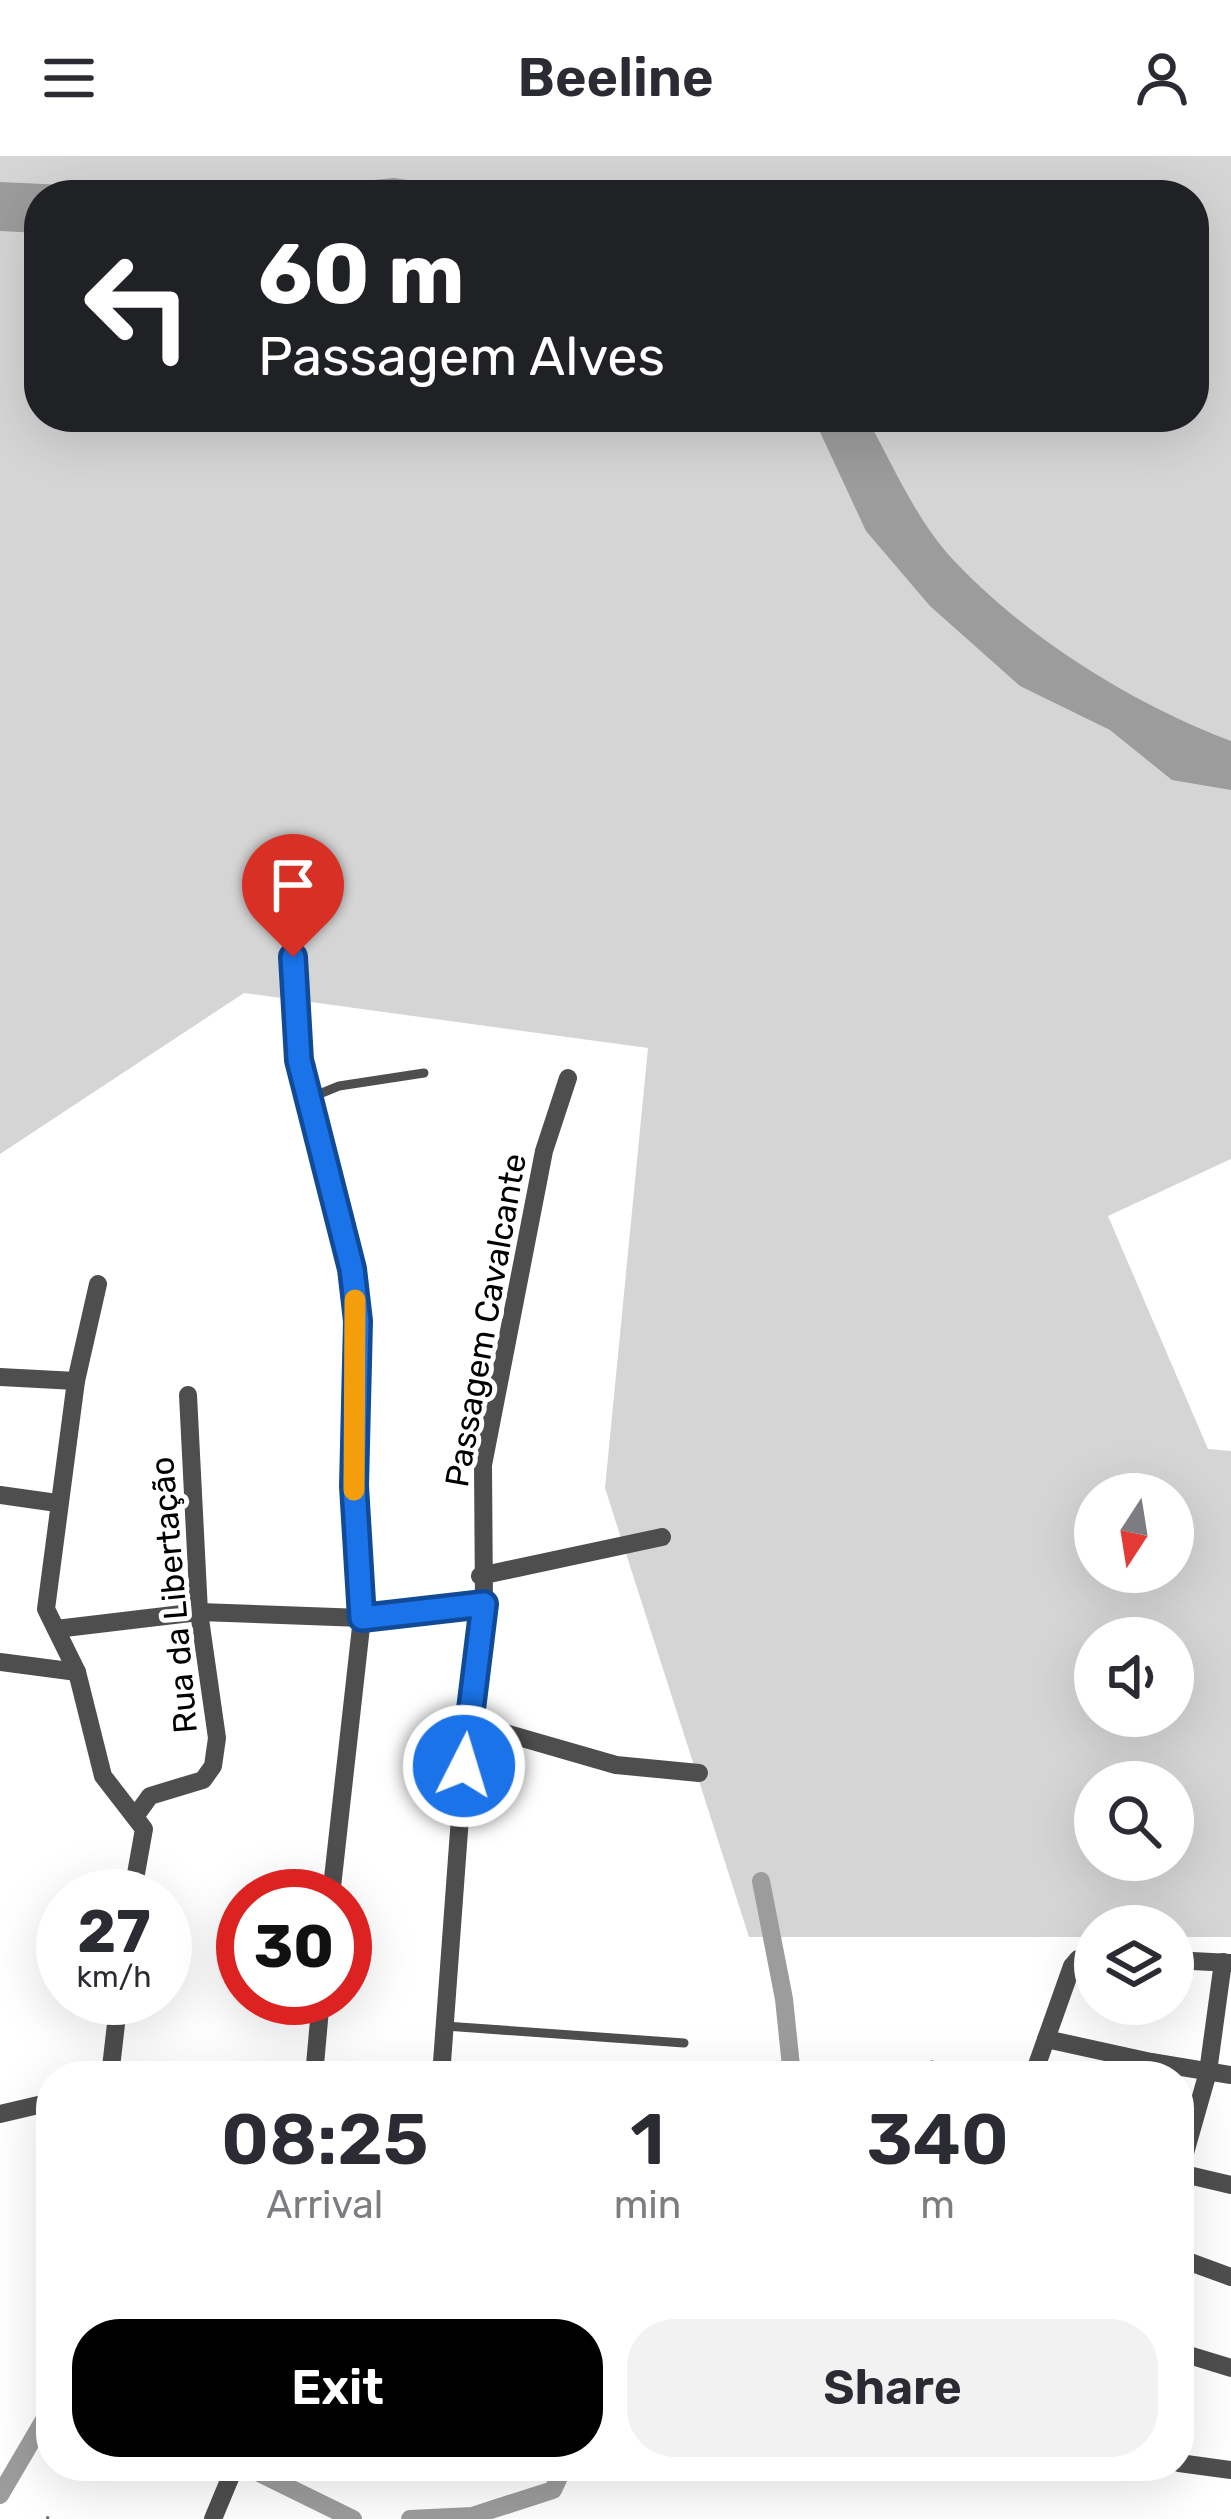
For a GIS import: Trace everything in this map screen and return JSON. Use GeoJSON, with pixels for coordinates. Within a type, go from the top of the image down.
{"type":"FeatureCollection","features":[{"type":"Feature","properties":{"kind":"street"},"geometry":{"type":"LineString","coordinates":[[293,957],[308,1099],[352,1269],[358,1321],[354,1486],[362,1618],[334,1869]]}},
{"type":"Feature","properties":{"kind":"street","name":"Passagem Cavalcante"},"geometry":{"type":"LineString","coordinates":[[442,2061],[467,1722],[484,1604],[480,1576],[483,1465],[544,1151],[568,1078]]}},
{"type":"Feature","properties":{"kind":"street"},"geometry":{"type":"LineString","coordinates":[[98,1284],[76,1381],[46,1609],[77,1672],[103,1776],[137,1814],[143,1848],[138,1869]]}},
{"type":"Feature","properties":{"kind":"street"},"geometry":{"type":"LineString","coordinates":[[0,1377],[76,1381]]}},
{"type":"Feature","properties":{"kind":"street","name":"Rua da Libertação"},"geometry":{"type":"LineString","coordinates":[[137,1814],[149,1796],[202,1780],[213,1766],[217,1738],[200,1612],[188,1395]]}},
{"type":"Feature","properties":{"kind":"street"},"geometry":{"type":"LineString","coordinates":[[0,1495],[57,1503]]}},
{"type":"Feature","properties":{"kind":"street"},"geometry":{"type":"LineString","coordinates":[[480,1576],[662,1538]]}},
{"type":"Feature","properties":{"kind":"street"},"geometry":{"type":"LineString","coordinates":[[56,1629],[200,1612],[362,1618],[484,1604]]}},
{"type":"Feature","properties":{"kind":"street"},"geometry":{"type":"LineString","coordinates":[[0,1662],[77,1672]]}},
{"type":"Feature","properties":{"kind":"street"},"geometry":{"type":"LineString","coordinates":[[467,1722],[616,1765],[699,1773]]}},
{"type":"Feature","properties":{"kind":"street"},"geometry":{"type":"LineString","coordinates":[[1194,1961],[1227,1962],[1208,2072],[1194,2121]]}},
{"type":"Feature","properties":{"kind":"street"},"geometry":{"type":"LineString","coordinates":[[1038,2061],[1074,1965]]}},
{"type":"Feature","properties":{"kind":"street"},"geometry":{"type":"LineString","coordinates":[[112,2061],[116,2025]]}},
{"type":"Feature","properties":{"kind":"street"},"geometry":{"type":"LineString","coordinates":[[315,2061],[319,2025]]}},
{"type":"Feature","properties":{"kind":"street"},"geometry":{"type":"LineString","coordinates":[[1046,2039],[1122,2061]]}},
{"type":"Feature","properties":{"kind":"street"},"geometry":{"type":"LineString","coordinates":[[1194,2071],[1231,2075]]}},
{"type":"Feature","properties":{"kind":"street"},"geometry":{"type":"LineString","coordinates":[[0,2114],[36,2106]]}},
{"type":"Feature","properties":{"kind":"street"},"geometry":{"type":"LineString","coordinates":[[1194,2177],[1231,2185]]}},
{"type":"Feature","properties":{"kind":"street"},"geometry":{"type":"LineString","coordinates":[[1194,2263],[1231,2276]]}},
{"type":"Feature","properties":{"kind":"street"},"geometry":{"type":"LineString","coordinates":[[1194,2357],[1231,2368]]}},
{"type":"Feature","properties":{"kind":"street"},"geometry":{"type":"LineString","coordinates":[[1194,2464],[1231,2470]]}},
{"type":"Feature","properties":{"kind":"street"},"geometry":{"type":"LineString","coordinates":[[213,2519],[229,2481]]}},
{"type":"Feature","properties":{"kind":"lane"},"geometry":{"type":"LineString","coordinates":[[308,1099],[339,1086],[424,1073]]}},
{"type":"Feature","properties":{"kind":"lane"},"geometry":{"type":"LineString","coordinates":[[445,2026],[684,2043]]}},
{"type":"Feature","properties":{"kind":"shaded area"},"geometry":{"type":"Polygon","coordinates":[[[0,156],[1231,156],[1231,1159],[1108,1216],[1208,1449],[1231,1451],[1231,1937],[1194,1937],[1194,1905],[1074,1905],[1074,1937],[749,1937],[605,1488],[648,1048],[244,993],[0,1154],[0,156]]]}},
{"type":"Feature","properties":{"kind":"shaded area"},"geometry":{"type":"Polygon","coordinates":[[[0,182],[24,183],[24,232],[0,231],[0,182]]]}},
{"type":"Feature","properties":{"kind":"shaded area"},"geometry":{"type":"Polygon","coordinates":[[[820,432],[874,432],[935,538],[1008,611],[1116,686],[1231,741],[1231,790],[1172,780],[1110,730],[1020,686],[930,606],[866,531],[820,432]]]}},
{"type":"Feature","properties":{"kind":"waterway"},"geometry":{"type":"LineString","coordinates":[[761,1881],[784,1999],[790,2061]]}},
{"type":"Feature","properties":{"kind":"waterway"},"geometry":{"type":"LineString","coordinates":[[0,2495],[36,2434]]}},
{"type":"Feature","properties":{"kind":"waterway"},"geometry":{"type":"LineString","coordinates":[[276,2481],[353,2519]]}},
{"type":"Feature","properties":{"kind":"waterway"},"geometry":{"type":"LineString","coordinates":[[410,2519],[472,2516],[553,2490],[557,2481]]}},
{"type":"Feature","properties":{"kind":"slow traffic"},"geometry":{"type":"LineString","coordinates":[[354,1490],[355,1300]]}},
{"type":"Feature","properties":{"kind":"route"},"geometry":{"type":"LineString","coordinates":[[293,957],[299,1060],[352,1269],[358,1321],[354,1486],[362,1618],[484,1604],[464,1766]]}}]}
